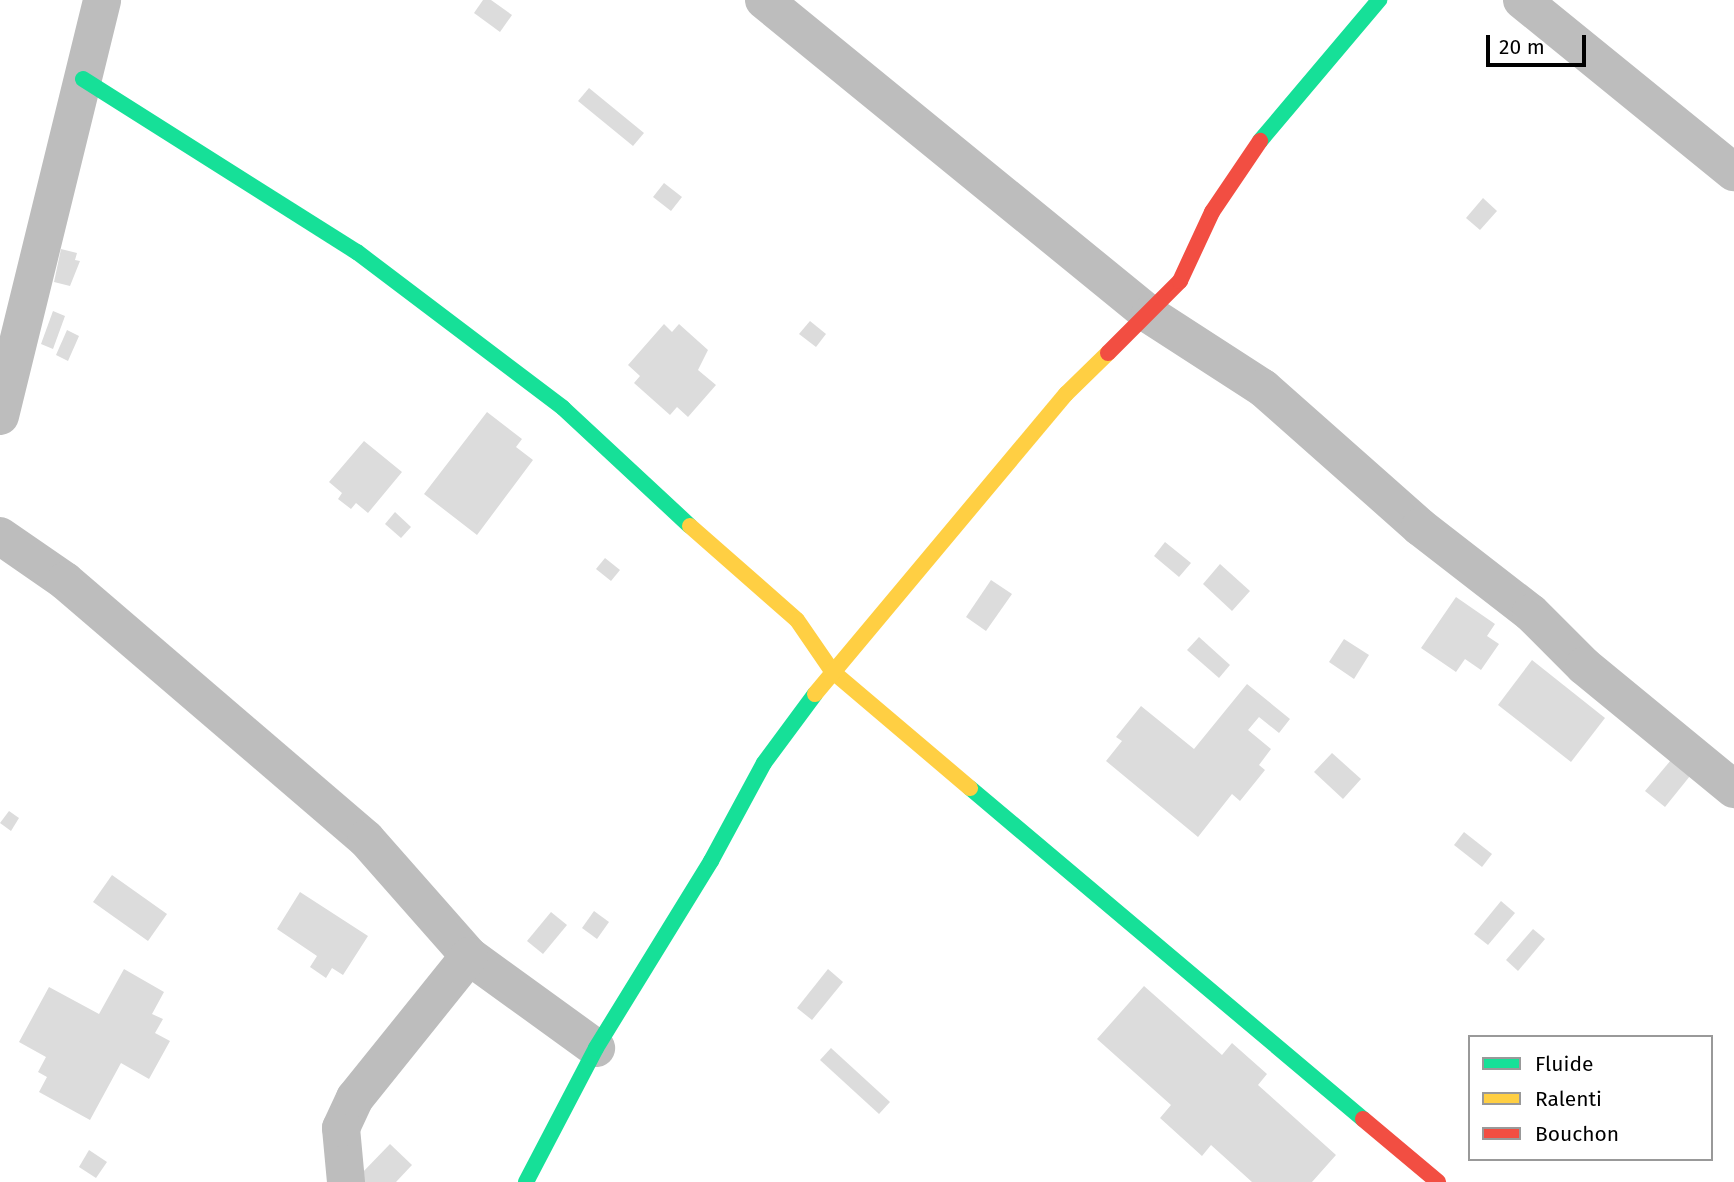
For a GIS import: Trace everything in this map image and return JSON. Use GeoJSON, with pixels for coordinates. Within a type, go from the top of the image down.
{"type":"FeatureCollection","features":[{"type":"Feature","properties":{"kind":"street"},"geometry":{"type":"LineString","coordinates":[[0,416],[102,0]]}},
{"type":"Feature","properties":{"kind":"street"},"geometry":{"type":"LineString","coordinates":[[764,0],[1150,315],[1263,388],[1420,527],[1531,613],[1584,666],[1734,789]]}},
{"type":"Feature","properties":{"kind":"street"},"geometry":{"type":"LineString","coordinates":[[526,1182],[596,1048],[710,861],[764,763],[832,671],[1066,394],[1150,315],[1180,281],[1212,212],[1250,153],[1379,0]]}},
{"type":"Feature","properties":{"kind":"street"},"geometry":{"type":"LineString","coordinates":[[1522,0],[1734,172]]}},
{"type":"Feature","properties":{"kind":"street"},"geometry":{"type":"LineString","coordinates":[[83,79],[357,252],[563,408],[756,588],[797,620],[832,671],[1438,1182]]}},
{"type":"Feature","properties":{"kind":"street"},"geometry":{"type":"LineString","coordinates":[[0,536],[65,581],[366,839],[469,956],[596,1048]]}},
{"type":"Feature","properties":{"kind":"street"},"geometry":{"type":"LineString","coordinates":[[346,1182],[341,1128],[355,1098],[469,956]]}},
{"type":"Feature","properties":{"kind":"building"},"geometry":{"type":"Polygon","coordinates":[[[483,0],[491,0],[512,15],[500,32],[474,13],[483,0]]]}},
{"type":"Feature","properties":{"kind":"building"},"geometry":{"type":"Polygon","coordinates":[[[589,88],[644,133],[633,146],[578,101],[589,88]]]}},
{"type":"Feature","properties":{"kind":"building"},"geometry":{"type":"Polygon","coordinates":[[[664,183],[682,197],[671,211],[653,197],[664,183]]]}},
{"type":"Feature","properties":{"kind":"building"},"geometry":{"type":"Polygon","coordinates":[[[1483,198],[1497,211],[1480,230],[1466,218],[1483,198]]]}},
{"type":"Feature","properties":{"kind":"building"},"geometry":{"type":"Polygon","coordinates":[[[61,249],[77,253],[75,260],[80,261],[70,286],[54,282],[61,249]]]}},
{"type":"Feature","properties":{"kind":"building"},"geometry":{"type":"Polygon","coordinates":[[[53,311],[65,316],[53,349],[41,344],[53,311]]]}},
{"type":"Feature","properties":{"kind":"building"},"geometry":{"type":"Polygon","coordinates":[[[810,321],[826,334],[816,347],[799,334],[810,321]]]}},
{"type":"Feature","properties":{"kind":"building"},"geometry":{"type":"Polygon","coordinates":[[[664,324],[672,332],[679,324],[708,350],[698,370],[716,385],[688,417],[677,407],[670,415],[634,383],[640,376],[628,365],[664,324]]]}},
{"type":"Feature","properties":{"kind":"building"},"geometry":{"type":"Polygon","coordinates":[[[67,330],[79,336],[68,361],[56,355],[67,330]]]}},
{"type":"Feature","properties":{"kind":"building"},"geometry":{"type":"Polygon","coordinates":[[[487,412],[522,439],[516,447],[533,460],[477,535],[424,494],[487,412]]]}},
{"type":"Feature","properties":{"kind":"building"},"geometry":{"type":"Polygon","coordinates":[[[364,441],[402,472],[368,513],[356,503],[351,509],[338,499],[342,493],[329,482],[364,441]]]}},
{"type":"Feature","properties":{"kind":"building"},"geometry":{"type":"Polygon","coordinates":[[[395,512],[411,527],[401,538],[385,524],[395,512]]]}},
{"type":"Feature","properties":{"kind":"building"},"geometry":{"type":"Polygon","coordinates":[[[1165,542],[1191,563],[1179,577],[1154,556],[1165,542]]]}},
{"type":"Feature","properties":{"kind":"building"},"geometry":{"type":"Polygon","coordinates":[[[605,558],[620,570],[611,581],[596,569],[605,558]]]}},
{"type":"Feature","properties":{"kind":"building"},"geometry":{"type":"Polygon","coordinates":[[[1220,564],[1250,591],[1232,611],[1203,584],[1220,564]]]}},
{"type":"Feature","properties":{"kind":"building"},"geometry":{"type":"Polygon","coordinates":[[[991,580],[1012,594],[986,631],[966,617],[991,580]]]}},
{"type":"Feature","properties":{"kind":"building"},"geometry":{"type":"Polygon","coordinates":[[[1456,597],[1495,624],[1487,636],[1499,644],[1481,670],[1465,659],[1456,672],[1421,648],[1456,597]]]}},
{"type":"Feature","properties":{"kind":"building"},"geometry":{"type":"Polygon","coordinates":[[[1199,637],[1230,665],[1219,678],[1187,650],[1199,637]]]}},
{"type":"Feature","properties":{"kind":"building"},"geometry":{"type":"Polygon","coordinates":[[[1344,639],[1369,655],[1354,679],[1329,662],[1344,639]]]}},
{"type":"Feature","properties":{"kind":"building"},"geometry":{"type":"Polygon","coordinates":[[[1532,660],[1605,718],[1571,762],[1498,705],[1532,660]]]}},
{"type":"Feature","properties":{"kind":"building"},"geometry":{"type":"Polygon","coordinates":[[[1247,684],[1290,719],[1279,733],[1259,717],[1248,730],[1271,749],[1259,765],[1265,770],[1240,801],[1232,794],[1198,837],[1106,761],[1122,741],[1116,737],[1141,706],[1194,749],[1247,684]]]}},
{"type":"Feature","properties":{"kind":"building"},"geometry":{"type":"Polygon","coordinates":[[[1332,753],[1361,779],[1343,799],[1314,772],[1332,753]]]}},
{"type":"Feature","properties":{"kind":"building"},"geometry":{"type":"Polygon","coordinates":[[[1671,760],[1690,776],[1665,807],[1645,791],[1671,760]]]}},
{"type":"Feature","properties":{"kind":"building"},"geometry":{"type":"Polygon","coordinates":[[[9,811],[19,818],[11,831],[0,823],[9,811]]]}},
{"type":"Feature","properties":{"kind":"building"},"geometry":{"type":"Polygon","coordinates":[[[1464,832],[1492,854],[1482,867],[1454,845],[1464,832]]]}},
{"type":"Feature","properties":{"kind":"building"},"geometry":{"type":"Polygon","coordinates":[[[112,875],[167,914],[148,941],[93,902],[112,875]]]}},
{"type":"Feature","properties":{"kind":"building"},"geometry":{"type":"Polygon","coordinates":[[[300,892],[368,936],[343,975],[332,968],[326,978],[310,967],[317,956],[277,929],[300,892]]]}},
{"type":"Feature","properties":{"kind":"building"},"geometry":{"type":"Polygon","coordinates":[[[1501,901],[1515,913],[1488,945],[1474,934],[1501,901]]]}},
{"type":"Feature","properties":{"kind":"building"},"geometry":{"type":"Polygon","coordinates":[[[594,911],[609,922],[597,939],[582,928],[594,911]]]}},
{"type":"Feature","properties":{"kind":"building"},"geometry":{"type":"Polygon","coordinates":[[[551,912],[567,925],[543,954],[527,941],[551,912]]]}},
{"type":"Feature","properties":{"kind":"building"},"geometry":{"type":"Polygon","coordinates":[[[1533,929],[1545,939],[1518,971],[1506,960],[1533,929]]]}},
{"type":"Feature","properties":{"kind":"building"},"geometry":{"type":"Polygon","coordinates":[[[124,969],[164,992],[152,1014],[163,1019],[155,1033],[170,1041],[149,1079],[121,1063],[90,1120],[39,1092],[47,1077],[38,1072],[46,1057],[19,1042],[49,987],[99,1014],[124,969]]]}},
{"type":"Feature","properties":{"kind":"building"},"geometry":{"type":"Polygon","coordinates":[[[828,969],[843,982],[812,1020],[797,1008],[828,969]]]}},
{"type":"Feature","properties":{"kind":"building"},"geometry":{"type":"Polygon","coordinates":[[[1144,986],[1222,1055],[1232,1043],[1267,1074],[1258,1085],[1336,1155],[1312,1182],[1252,1182],[1211,1145],[1202,1156],[1160,1118],[1171,1105],[1097,1039],[1144,986]]]}},
{"type":"Feature","properties":{"kind":"building"},"geometry":{"type":"Polygon","coordinates":[[[831,1048],[890,1102],[879,1114],[820,1060],[831,1048]]]}},
{"type":"Feature","properties":{"kind":"building"},"geometry":{"type":"Polygon","coordinates":[[[390,1144],[412,1165],[396,1182],[365,1182],[359,1176],[390,1144]]]}},
{"type":"Feature","properties":{"kind":"building"},"geometry":{"type":"Polygon","coordinates":[[[89,1150],[107,1162],[96,1178],[79,1167],[89,1150]]]}},
{"type":"Feature","properties":{"kind":"traffic: fast"},"geometry":{"type":"LineString","coordinates":[[1260,141],[1379,0]]}},
{"type":"Feature","properties":{"kind":"traffic: fast"},"geometry":{"type":"LineString","coordinates":[[83,79],[357,252],[563,408],[690,526]]}},
{"type":"Feature","properties":{"kind":"traffic: fast"},"geometry":{"type":"LineString","coordinates":[[526,1182],[596,1048],[711,861],[764,763],[815,694]]}},
{"type":"Feature","properties":{"kind":"traffic: fast"},"geometry":{"type":"LineString","coordinates":[[970,788],[1363,1119]]}},
{"type":"Feature","properties":{"kind":"traffic: slow"},"geometry":{"type":"LineString","coordinates":[[815,694],[1066,394],[1108,353]]}},
{"type":"Feature","properties":{"kind":"traffic: slow"},"geometry":{"type":"LineString","coordinates":[[690,526],[797,620],[832,671],[970,788]]}},
{"type":"Feature","properties":{"kind":"traffic: jam"},"geometry":{"type":"LineString","coordinates":[[1108,353],[1180,281],[1212,212],[1260,141]]}},
{"type":"Feature","properties":{"kind":"traffic: jam"},"geometry":{"type":"LineString","coordinates":[[1363,1119],[1438,1182]]}}]}
